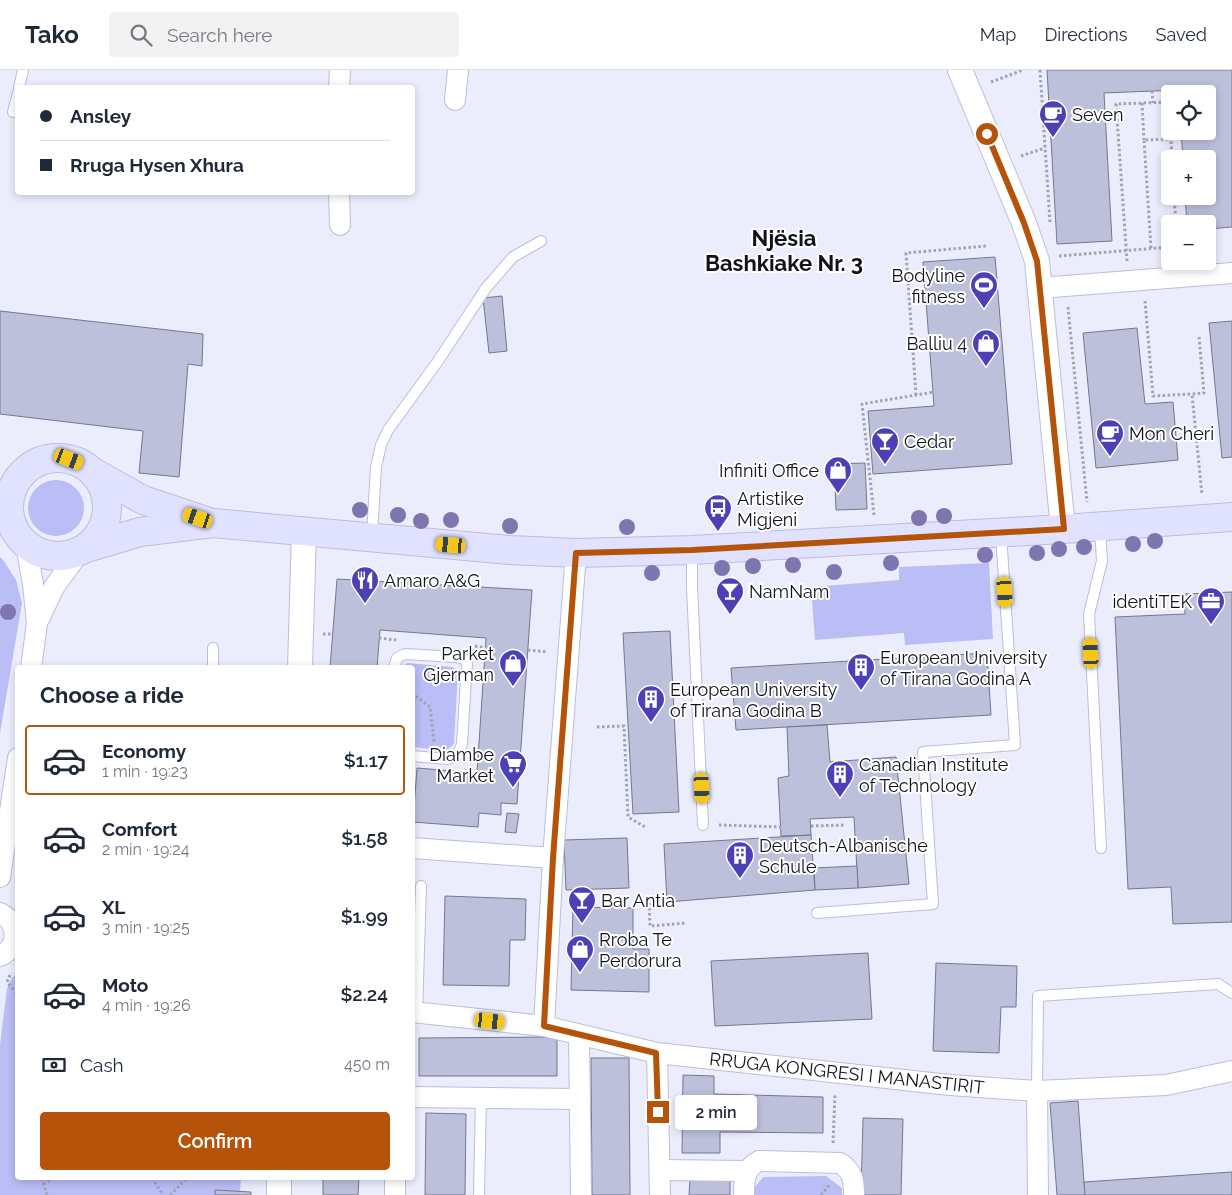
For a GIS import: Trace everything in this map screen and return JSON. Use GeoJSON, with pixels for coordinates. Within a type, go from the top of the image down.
{"type":"FeatureCollection","features":[{"type":"Feature","properties":{"kind":"main road"},"geometry":{"type":"LineString","coordinates":[[0,478],[29,468],[41,461],[55,458],[69,459],[82,464],[142,500],[213,523]]}},
{"type":"Feature","properties":{"kind":"main road"},"geometry":{"type":"LineString","coordinates":[[29,468],[19,478],[12,490],[10,517],[17,538],[38,552],[53,556],[67,555],[140,532],[213,523],[510,550],[576,553],[692,550],[1064,529],[1094,518],[1232,517]]}},
{"type":"Feature","properties":{"kind":"main road"},"geometry":{"type":"LineString","coordinates":[[84,549],[97,538],[104,525],[107,511],[106,497],[102,484],[93,472]]}},
{"type":"Feature","properties":{"kind":"street"},"geometry":{"type":"LineString","coordinates":[[339,85],[340,70]]}},
{"type":"Feature","properties":{"kind":"street"},"geometry":{"type":"LineString","coordinates":[[455,100],[458,70]]}},
{"type":"Feature","properties":{"kind":"street"},"geometry":{"type":"LineString","coordinates":[[965,80],[1032,242],[1037,261],[1064,529]]}},
{"type":"Feature","properties":{"kind":"street"},"geometry":{"type":"LineString","coordinates":[[339,195],[340,225]]}},
{"type":"Feature","properties":{"kind":"street"},"geometry":{"type":"LineString","coordinates":[[1040,288],[1232,273]]}},
{"type":"Feature","properties":{"kind":"street"},"geometry":{"type":"LineString","coordinates":[[300,665],[304,531]]}},
{"type":"Feature","properties":{"kind":"street"},"geometry":{"type":"LineString","coordinates":[[17,538],[33,584],[37,623],[31,665]]}},
{"type":"Feature","properties":{"kind":"street"},"geometry":{"type":"LineString","coordinates":[[37,623],[54,587],[84,549]]}},
{"type":"Feature","properties":{"kind":"street"},"geometry":{"type":"LineString","coordinates":[[544,1026],[553,858],[576,553]]}},
{"type":"Feature","properties":{"kind":"street"},"geometry":{"type":"LineString","coordinates":[[0,877],[15,778]]}},
{"type":"Feature","properties":{"kind":"street"},"geometry":{"type":"LineString","coordinates":[[415,848],[553,858]]}},
{"type":"Feature","properties":{"kind":"street"},"geometry":{"type":"LineString","coordinates":[[0,913],[8,918],[12,924],[15,938],[9,951],[0,956]]}},
{"type":"Feature","properties":{"kind":"street","name":"RRUGA KONGRESI I MANASTIRIT"},"geometry":{"type":"LineString","coordinates":[[415,1013],[544,1026],[656,1053],[950,1085],[1037,1092],[1166,1085],[1232,1071]]}},
{"type":"Feature","properties":{"kind":"street"},"geometry":{"type":"LineString","coordinates":[[579,1035],[581,1195]]}},
{"type":"Feature","properties":{"kind":"street"},"geometry":{"type":"LineString","coordinates":[[656,1053],[660,1195]]}},
{"type":"Feature","properties":{"kind":"street"},"geometry":{"type":"LineString","coordinates":[[1037,1092],[1038,1195]]}},
{"type":"Feature","properties":{"kind":"street"},"geometry":{"type":"LineString","coordinates":[[415,1097],[580,1099]]}},
{"type":"Feature","properties":{"kind":"street"},"geometry":{"type":"LineString","coordinates":[[744,1195],[744,1177],[747,1171],[759,1161],[840,1163],[850,1171],[853,1178],[854,1195]]}},
{"type":"Feature","properties":{"kind":"street"},"geometry":{"type":"LineString","coordinates":[[660,1170],[747,1171]]}},
{"type":"Feature","properties":{"kind":"street"},"geometry":{"type":"LineString","coordinates":[[279,1195],[280,1180]]}},
{"type":"Feature","properties":{"kind":"street"},"geometry":{"type":"LineString","coordinates":[[395,1180],[395,1195]]}},
{"type":"Feature","properties":{"kind":"lane"},"geometry":{"type":"LineString","coordinates":[[20,85],[23,70]]}},
{"type":"Feature","properties":{"kind":"lane"},"geometry":{"type":"LineString","coordinates":[[13,112],[15,104]]}},
{"type":"Feature","properties":{"kind":"lane"},"geometry":{"type":"LineString","coordinates":[[372,537],[376,467],[381,445],[388,430],[438,361],[486,288],[513,257],[541,241]]}},
{"type":"Feature","properties":{"kind":"lane"},"geometry":{"type":"LineString","coordinates":[[1094,518],[1102,561],[1089,614],[1101,848]]}},
{"type":"Feature","properties":{"kind":"lane"},"geometry":{"type":"LineString","coordinates":[[817,913],[933,904],[923,752],[1015,745],[1000,532]]}},
{"type":"Feature","properties":{"kind":"lane"},"geometry":{"type":"LineString","coordinates":[[692,550],[703,825]]}},
{"type":"Feature","properties":{"kind":"lane"},"geometry":{"type":"LineString","coordinates":[[214,648],[214,665]]}},
{"type":"Feature","properties":{"kind":"lane"},"geometry":{"type":"LineString","coordinates":[[395,665],[397,658],[405,654],[464,658],[468,663],[461,750],[458,756],[453,758],[415,756]]}},
{"type":"Feature","properties":{"kind":"lane"},"geometry":{"type":"LineString","coordinates":[[415,1013],[421,886]]}},
{"type":"Feature","properties":{"kind":"lane"},"geometry":{"type":"LineString","coordinates":[[1037,1092],[1038,996],[1218,984],[1232,993]]}},
{"type":"Feature","properties":{"kind":"lane"},"geometry":{"type":"LineString","coordinates":[[479,1195],[481,1098]]}},
{"type":"Feature","properties":{"kind":"path"},"geometry":{"type":"LineString","coordinates":[[965,80],[1023,70]]}},
{"type":"Feature","properties":{"kind":"path"},"geometry":{"type":"LineString","coordinates":[[1040,70],[1050,224]]}},
{"type":"Feature","properties":{"kind":"path"},"geometry":{"type":"LineString","coordinates":[[1152,91],[1153,102]]}},
{"type":"Feature","properties":{"kind":"path"},"geometry":{"type":"LineString","coordinates":[[1126,250],[1116,104],[1161,102]]}},
{"type":"Feature","properties":{"kind":"path"},"geometry":{"type":"LineString","coordinates":[[1142,103],[1151,248]]}},
{"type":"Feature","properties":{"kind":"path"},"geometry":{"type":"LineString","coordinates":[[1144,140],[1161,139]]}},
{"type":"Feature","properties":{"kind":"path"},"geometry":{"type":"LineString","coordinates":[[916,395],[906,253],[986,246]]}},
{"type":"Feature","properties":{"kind":"path"},"geometry":{"type":"LineString","coordinates":[[1052,257],[1161,247]]}},
{"type":"Feature","properties":{"kind":"path"},"geometry":{"type":"LineString","coordinates":[[1143,280],[1153,396],[1204,393],[1199,336]]}},
{"type":"Feature","properties":{"kind":"path"},"geometry":{"type":"LineString","coordinates":[[1066,286],[1094,518]]}},
{"type":"Feature","properties":{"kind":"path"},"geometry":{"type":"LineString","coordinates":[[874,517],[862,404],[934,392]]}},
{"type":"Feature","properties":{"kind":"path"},"geometry":{"type":"LineString","coordinates":[[1192,394],[1203,501]]}},
{"type":"Feature","properties":{"kind":"path"},"geometry":{"type":"LineString","coordinates":[[415,695],[430,707],[436,758]]}},
{"type":"Feature","properties":{"kind":"path"},"geometry":{"type":"LineString","coordinates":[[597,727],[624,726],[628,817],[647,828]]}},
{"type":"Feature","properties":{"kind":"path"},"geometry":{"type":"LineString","coordinates":[[703,825],[780,827]]}},
{"type":"Feature","properties":{"kind":"path"},"geometry":{"type":"LineString","coordinates":[[811,826],[846,825]]}},
{"type":"Feature","properties":{"kind":"path"},"geometry":{"type":"LineString","coordinates":[[650,903],[650,926],[686,923]]}},
{"type":"Feature","properties":{"kind":"path"},"geometry":{"type":"LineString","coordinates":[[15,970],[7,982],[15,991]]}},
{"type":"Feature","properties":{"kind":"path"},"geometry":{"type":"LineString","coordinates":[[833,1163],[836,1073]]}},
{"type":"Feature","properties":{"kind":"path"},"geometry":{"type":"LineString","coordinates":[[42,1180],[46,1195]]}},
{"type":"Feature","properties":{"kind":"path"},"geometry":{"type":"LineString","coordinates":[[43,1184],[50,1180]]}},
{"type":"Feature","properties":{"kind":"path"},"geometry":{"type":"LineString","coordinates":[[153,1180],[162,1195]]}},
{"type":"Feature","properties":{"kind":"path"},"geometry":{"type":"LineString","coordinates":[[170,1195],[185,1180]]}},
{"type":"Feature","properties":{"kind":"shaded area"},"geometry":{"type":"Polygon","coordinates":[[[51,480],[61,480],[76,488],[82,497],[84,508],[82,519],[76,528],[61,536],[51,536],[40,531],[33,524],[28,513],[28,503],[33,492],[40,485],[51,480]]]}},
{"type":"Feature","properties":{"kind":"shaded area"},"geometry":{"type":"Polygon","coordinates":[[[0,557],[16,580],[22,603],[0,733],[0,557]]]}},
{"type":"Feature","properties":{"kind":"shaded area"},"geometry":{"type":"Polygon","coordinates":[[[989,563],[993,639],[905,645],[904,633],[815,640],[811,587],[899,580],[899,567],[989,563]]]}},
{"type":"Feature","properties":{"kind":"shaded area"},"geometry":{"type":"Polygon","coordinates":[[[407,663],[452,667],[458,671],[454,744],[446,751],[415,747],[415,665],[404,665],[407,663]]]}},
{"type":"Feature","properties":{"kind":"shaded area"},"geometry":{"type":"Polygon","coordinates":[[[15,975],[15,1180],[241,1180],[240,1192],[215,1190],[215,1195],[0,1195],[0,1044],[7,989],[15,975]]]}},
{"type":"Feature","properties":{"kind":"shaded area"},"geometry":{"type":"Polygon","coordinates":[[[826,1176],[842,1188],[842,1195],[755,1195],[755,1187],[763,1177],[826,1176]]]}},
{"type":"Feature","properties":{"kind":"building"},"geometry":{"type":"Polygon","coordinates":[[[1047,70],[1232,70],[1232,227],[1216,228],[1216,215],[1186,215],[1186,205],[1216,205],[1216,150],[1182,150],[1182,140],[1216,140],[1216,85],[1161,85],[1161,91],[1104,93],[1112,241],[1057,244],[1047,70]]]}},
{"type":"Feature","properties":{"kind":"building"},"geometry":{"type":"Polygon","coordinates":[[[995,257],[1012,464],[873,474],[868,411],[934,406],[923,262],[995,257]]]}},
{"type":"Feature","properties":{"kind":"building"},"geometry":{"type":"Polygon","coordinates":[[[502,296],[507,351],[489,353],[483,298],[502,296]]]}},
{"type":"Feature","properties":{"kind":"building"},"geometry":{"type":"Polygon","coordinates":[[[0,311],[203,334],[202,366],[188,364],[179,477],[139,473],[143,431],[0,414],[0,311]]]}},
{"type":"Feature","properties":{"kind":"building"},"geometry":{"type":"Polygon","coordinates":[[[1232,321],[1232,457],[1222,458],[1209,323],[1232,321]]]}},
{"type":"Feature","properties":{"kind":"building"},"geometry":{"type":"Polygon","coordinates":[[[1137,328],[1145,404],[1173,402],[1178,460],[1096,468],[1083,333],[1137,328]]]}},
{"type":"Feature","properties":{"kind":"building"},"geometry":{"type":"Polygon","coordinates":[[[865,463],[867,509],[836,510],[834,464],[865,463]]]}},
{"type":"Feature","properties":{"kind":"building"},"geometry":{"type":"Polygon","coordinates":[[[337,579],[532,590],[517,804],[501,803],[501,815],[479,813],[478,827],[415,822],[417,768],[477,773],[486,638],[380,630],[377,665],[330,665],[337,579]]]}},
{"type":"Feature","properties":{"kind":"building"},"geometry":{"type":"Polygon","coordinates":[[[1232,592],[1232,922],[1173,924],[1171,887],[1128,889],[1115,617],[1185,614],[1184,594],[1232,592]]]}},
{"type":"Feature","properties":{"kind":"building","name":"European University of Tirana Godina B"},"geometry":{"type":"Polygon","coordinates":[[[670,631],[679,812],[633,814],[623,633],[670,631]]]}},
{"type":"Feature","properties":{"kind":"building","name":"European University of Tirana Godina A"},"geometry":{"type":"Polygon","coordinates":[[[987,653],[991,715],[736,730],[731,668],[987,653]]]}},
{"type":"Feature","properties":{"kind":"building","name":"Canadian Institute of Technology"},"geometry":{"type":"Polygon","coordinates":[[[827,725],[830,762],[896,757],[909,884],[858,888],[854,817],[810,819],[811,835],[781,836],[778,778],[789,776],[787,727],[827,725]]]}},
{"type":"Feature","properties":{"kind":"building"},"geometry":{"type":"Polygon","coordinates":[[[507,813],[519,814],[516,833],[505,832],[507,813]]]}},
{"type":"Feature","properties":{"kind":"building","name":"Deutsch-Albanische Schule"},"geometry":{"type":"Polygon","coordinates":[[[811,835],[815,890],[667,902],[664,844],[811,835]]]}},
{"type":"Feature","properties":{"kind":"building"},"geometry":{"type":"Polygon","coordinates":[[[627,838],[629,888],[566,890],[564,840],[627,838]]]}},
{"type":"Feature","properties":{"kind":"building"},"geometry":{"type":"Polygon","coordinates":[[[857,866],[858,888],[815,890],[814,868],[857,866]]]}},
{"type":"Feature","properties":{"kind":"building"},"geometry":{"type":"Polygon","coordinates":[[[445,896],[526,899],[525,940],[510,940],[509,986],[443,985],[445,896]]]}},
{"type":"Feature","properties":{"kind":"building"},"geometry":{"type":"Polygon","coordinates":[[[573,907],[633,908],[633,949],[649,949],[649,992],[571,990],[573,907]]]}},
{"type":"Feature","properties":{"kind":"building"},"geometry":{"type":"Polygon","coordinates":[[[868,953],[872,1019],[715,1026],[711,961],[868,953]]]}},
{"type":"Feature","properties":{"kind":"building"},"geometry":{"type":"Polygon","coordinates":[[[936,963],[1017,966],[1016,1007],[1001,1007],[999,1053],[933,1051],[936,963]]]}},
{"type":"Feature","properties":{"kind":"building"},"geometry":{"type":"Polygon","coordinates":[[[557,1037],[557,1076],[419,1076],[419,1038],[557,1037]]]}},
{"type":"Feature","properties":{"kind":"building"},"geometry":{"type":"Polygon","coordinates":[[[591,1058],[629,1058],[630,1195],[592,1195],[591,1058]]]}},
{"type":"Feature","properties":{"kind":"building"},"geometry":{"type":"Polygon","coordinates":[[[683,1075],[714,1076],[714,1094],[823,1097],[823,1133],[720,1132],[720,1153],[682,1153],[683,1075]]]}},
{"type":"Feature","properties":{"kind":"building"},"geometry":{"type":"Polygon","coordinates":[[[1078,1101],[1085,1195],[1057,1195],[1050,1103],[1078,1101]]]}},
{"type":"Feature","properties":{"kind":"building"},"geometry":{"type":"Polygon","coordinates":[[[426,1113],[466,1114],[465,1195],[425,1195],[426,1113]]]}},
{"type":"Feature","properties":{"kind":"building"},"geometry":{"type":"Polygon","coordinates":[[[863,1118],[903,1119],[901,1195],[861,1195],[863,1118]]]}},
{"type":"Feature","properties":{"kind":"building"},"geometry":{"type":"Polygon","coordinates":[[[1232,1172],[1232,1195],[1085,1195],[1084,1182],[1232,1172]]]}},
{"type":"Feature","properties":{"kind":"building"},"geometry":{"type":"Polygon","coordinates":[[[690,1179],[730,1180],[730,1195],[689,1195],[690,1179]]]}},
{"type":"Feature","properties":{"kind":"building"},"geometry":{"type":"Polygon","coordinates":[[[323,1180],[359,1180],[358,1195],[323,1195],[323,1180]]]}},
{"type":"Feature","properties":{"kind":"building"},"geometry":{"type":"Polygon","coordinates":[[[215,1190],[251,1192],[251,1195],[215,1195],[215,1190]]]}},
{"type":"Feature","properties":{"kind":"place","name":"Seven"},"geometry":{"type":"Point","coordinates":[1053,138]}},
{"type":"Feature","properties":{"kind":"place","name":"Bodyline fitness"},"geometry":{"type":"Point","coordinates":[984,309]}},
{"type":"Feature","properties":{"kind":"place","name":"Balliu 4"},"geometry":{"type":"Point","coordinates":[986,367]}},
{"type":"Feature","properties":{"kind":"place","name":"Mon Cheri"},"geometry":{"type":"Point","coordinates":[1110,457]}},
{"type":"Feature","properties":{"kind":"place","name":"Cedar"},"geometry":{"type":"Point","coordinates":[885,465]}},
{"type":"Feature","properties":{"kind":"place","name":"Infiniti Office"},"geometry":{"type":"Point","coordinates":[838,494]}},
{"type":"Feature","properties":{"kind":"place","name":"Artistike Migjeni"},"geometry":{"type":"Point","coordinates":[718,532]}},
{"type":"Feature","properties":{"kind":"place","name":"Amaro A&G"},"geometry":{"type":"Point","coordinates":[365,604]}},
{"type":"Feature","properties":{"kind":"place","name":"NamNam"},"geometry":{"type":"Point","coordinates":[730,615]}},
{"type":"Feature","properties":{"kind":"place","name":"identiTEK"},"geometry":{"type":"Point","coordinates":[1211,625]}},
{"type":"Feature","properties":{"kind":"place","name":"Parket Gjerman"},"geometry":{"type":"Point","coordinates":[513,687]}},
{"type":"Feature","properties":{"kind":"place","name":"European University of Tirana Godina A"},"geometry":{"type":"Point","coordinates":[861,691]}},
{"type":"Feature","properties":{"kind":"place","name":"European University of Tirana Godina B"},"geometry":{"type":"Point","coordinates":[651,723]}},
{"type":"Feature","properties":{"kind":"place","name":"Diambe Market"},"geometry":{"type":"Point","coordinates":[513,788]}},
{"type":"Feature","properties":{"kind":"place","name":"Canadian Institute of Technology"},"geometry":{"type":"Point","coordinates":[840,798]}},
{"type":"Feature","properties":{"kind":"place","name":"Deutsch-Albanische Schule"},"geometry":{"type":"Point","coordinates":[740,879]}},
{"type":"Feature","properties":{"kind":"place","name":"Bar Antia"},"geometry":{"type":"Point","coordinates":[582,924]}},
{"type":"Feature","properties":{"kind":"place","name":"Rroba Te Perdorura"},"geometry":{"type":"Point","coordinates":[580,973]}},
{"type":"Feature","properties":{"kind":"district","name":"Njësia Bashkiake Nr. 3"},"geometry":{"type":"Point","coordinates":[784,250]}},
{"type":"Feature","properties":{"kind":"route"},"geometry":{"type":"LineString","coordinates":[[658,1112],[656,1053],[544,1026],[553,858],[576,553],[692,550],[1064,529],[1037,261],[1032,242],[987,134]]}}]}
